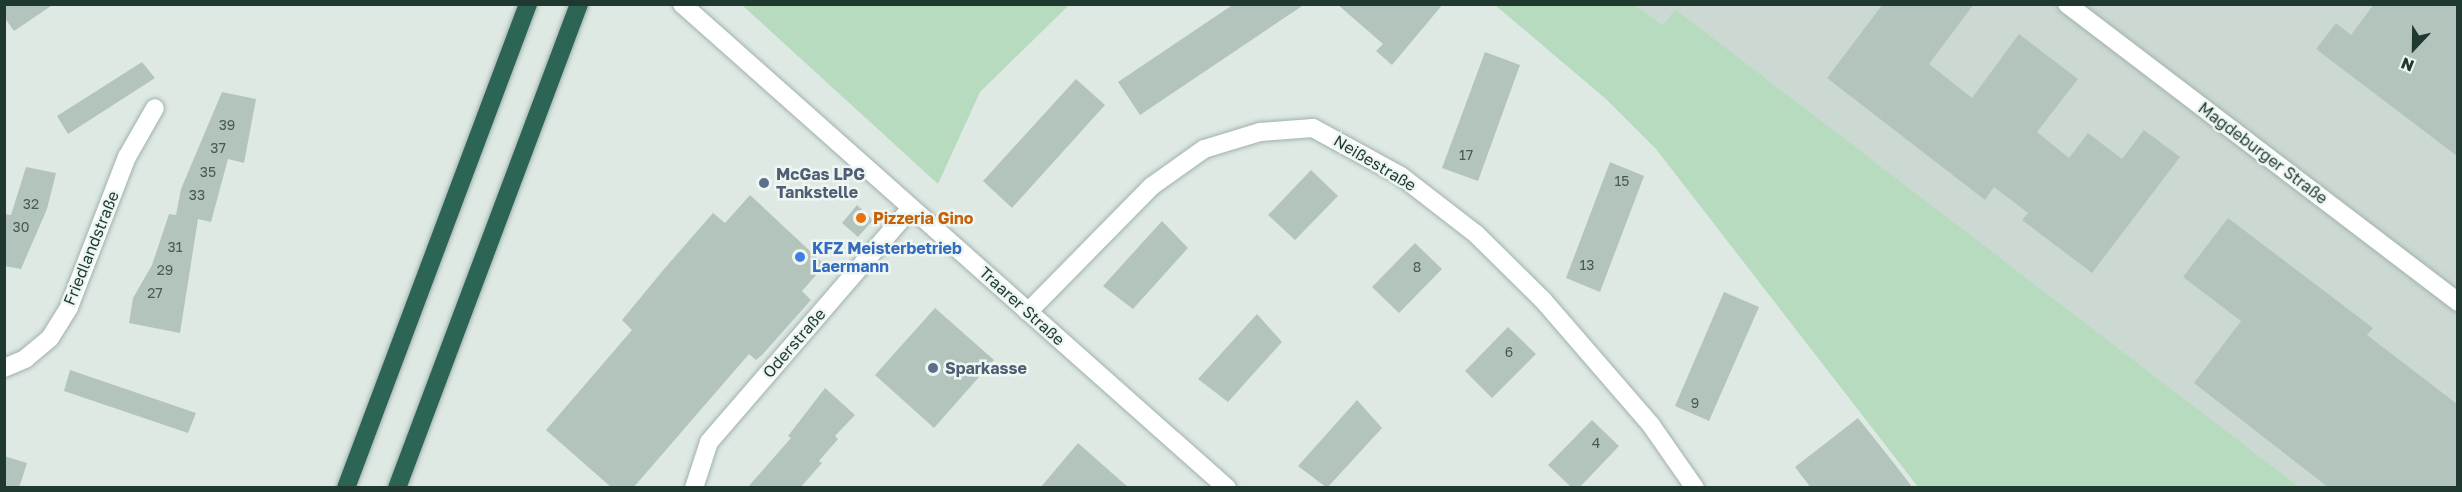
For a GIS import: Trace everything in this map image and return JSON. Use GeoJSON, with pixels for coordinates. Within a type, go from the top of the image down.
{"type":"FeatureCollection","features":[{"type":"Feature","properties":{"kind":"highway"},"geometry":{"type":"LineString","coordinates":[[346,488],[528,4]]}},
{"type":"Feature","properties":{"kind":"highway"},"geometry":{"type":"LineString","coordinates":[[397,488],[579,5]]}},
{"type":"Feature","properties":{"kind":"street","name":"Traarer Straße"},"geometry":{"type":"LineString","coordinates":[[682,4],[1227,488]]}},
{"type":"Feature","properties":{"kind":"street","name":"Magdeburger Straße"},"geometry":{"type":"LineString","coordinates":[[2067,4],[2457,302]]}},
{"type":"Feature","properties":{"kind":"street","name":"Friedlandstraße"},"geometry":{"type":"LineString","coordinates":[[4,368],[25,359],[50,338],[69,307],[127,157],[156,108]]}},
{"type":"Feature","properties":{"kind":"street","name":"Neißestraße"},"geometry":{"type":"LineString","coordinates":[[1028,312],[1152,186],[1204,149],[1260,132],[1313,128],[1401,176],[1476,234],[1542,299],[1651,425],[1695,488]]}},
{"type":"Feature","properties":{"kind":"street","name":"Oderstraße"},"geometry":{"type":"LineString","coordinates":[[694,488],[709,442],[910,208]]}},
{"type":"Feature","properties":{"kind":"shaded area"},"geometry":{"type":"Polygon","coordinates":[[[1635,5],[2457,5],[2457,487],[2295,487],[1675,9],[1663,25],[1635,5]]]}},
{"type":"Feature","properties":{"kind":"green space"},"geometry":{"type":"Polygon","coordinates":[[[742,5],[1069,5],[980,92],[938,184],[742,5]]]}},
{"type":"Feature","properties":{"kind":"green space"},"geometry":{"type":"Polygon","coordinates":[[[1495,5],[1635,5],[1663,25],[1675,9],[2299,487],[1918,487],[1656,149],[1606,99],[1495,5]]]}},
{"type":"Feature","properties":{"kind":"building"},"geometry":{"type":"Polygon","coordinates":[[[4,4],[54,4],[14,31],[4,17],[4,4]]]}},
{"type":"Feature","properties":{"kind":"building"},"geometry":{"type":"Polygon","coordinates":[[[1234,4],[1305,4],[1140,115],[1118,82],[1234,4]]]}},
{"type":"Feature","properties":{"kind":"building"},"geometry":{"type":"Polygon","coordinates":[[[1337,4],[1443,4],[1392,65],[1376,51],[1383,44],[1337,4]]]}},
{"type":"Feature","properties":{"kind":"building"},"geometry":{"type":"Polygon","coordinates":[[[1883,4],[1974,4],[1929,64],[1972,98],[2019,34],[2078,79],[2037,132],[2069,158],[2088,133],[2122,159],[2144,130],[2180,157],[2092,273],[2022,220],[2028,213],[1994,187],[1985,200],[1827,78],[1883,4]]]}},
{"type":"Feature","properties":{"kind":"building"},"geometry":{"type":"Polygon","coordinates":[[[2374,4],[2457,4],[2457,156],[2316,49],[2336,23],[2351,35],[2374,4]]]}},
{"type":"Feature","properties":{"kind":"building"},"geometry":{"type":"Polygon","coordinates":[[[1485,52],[1520,65],[1478,181],[1442,168],[1485,52]]]}},
{"type":"Feature","properties":{"kind":"building"},"geometry":{"type":"Polygon","coordinates":[[[142,62],[155,78],[68,134],[57,116],[142,62]]]}},
{"type":"Feature","properties":{"kind":"building"},"geometry":{"type":"Polygon","coordinates":[[[1076,79],[1105,105],[1012,208],[983,181],[1076,79]]]}},
{"type":"Feature","properties":{"kind":"building"},"geometry":{"type":"Polygon","coordinates":[[[222,92],[256,99],[244,163],[228,159],[211,222],[198,219],[180,333],[129,323],[133,298],[152,265],[169,214],[176,215],[181,189],[222,92]]]}},
{"type":"Feature","properties":{"kind":"building"},"geometry":{"type":"Polygon","coordinates":[[[1610,162],[1644,176],[1600,292],[1566,278],[1610,162]]]}},
{"type":"Feature","properties":{"kind":"building"},"geometry":{"type":"Polygon","coordinates":[[[26,167],[56,173],[47,209],[21,269],[4,266],[4,214],[11,215],[26,167]]]}},
{"type":"Feature","properties":{"kind":"building"},"geometry":{"type":"Polygon","coordinates":[[[1311,170],[1338,196],[1295,240],[1268,215],[1311,170]]]}},
{"type":"Feature","properties":{"kind":"building"},"geometry":{"type":"Polygon","coordinates":[[[750,195],[825,265],[802,291],[811,300],[762,355],[756,360],[749,354],[633,488],[612,488],[546,430],[632,330],[622,320],[665,268],[713,213],[725,223],[750,195]]]}},
{"type":"Feature","properties":{"kind":"building"},"geometry":{"type":"Polygon","coordinates":[[[857,205],[873,220],[858,237],[842,223],[857,205]]]}},
{"type":"Feature","properties":{"kind":"building"},"geometry":{"type":"Polygon","coordinates":[[[2228,218],[2373,328],[2367,335],[2457,404],[2457,488],[2329,488],[2194,383],[2241,321],[2183,277],[2228,218]]]}},
{"type":"Feature","properties":{"kind":"building"},"geometry":{"type":"Polygon","coordinates":[[[1162,221],[1188,248],[1133,309],[1103,286],[1162,221]]]}},
{"type":"Feature","properties":{"kind":"building"},"geometry":{"type":"Polygon","coordinates":[[[1415,243],[1442,269],[1399,313],[1372,287],[1415,243]]]}},
{"type":"Feature","properties":{"kind":"building"},"geometry":{"type":"Polygon","coordinates":[[[1724,292],[1759,307],[1709,421],[1675,406],[1724,292]]]}},
{"type":"Feature","properties":{"kind":"building"},"geometry":{"type":"Polygon","coordinates":[[[935,308],[994,360],[934,428],[875,375],[935,308]]]}},
{"type":"Feature","properties":{"kind":"building"},"geometry":{"type":"Polygon","coordinates":[[[1257,314],[1282,342],[1228,402],[1198,379],[1257,314]]]}},
{"type":"Feature","properties":{"kind":"building"},"geometry":{"type":"Polygon","coordinates":[[[1508,327],[1536,354],[1492,398],[1465,371],[1508,327]]]}},
{"type":"Feature","properties":{"kind":"building"},"geometry":{"type":"Polygon","coordinates":[[[70,370],[196,413],[188,433],[64,391],[70,370]]]}},
{"type":"Feature","properties":{"kind":"building"},"geometry":{"type":"Polygon","coordinates":[[[825,388],[855,415],[835,436],[838,439],[819,461],[822,463],[800,488],[747,488],[791,438],[788,436],[825,388]]]}},
{"type":"Feature","properties":{"kind":"building"},"geometry":{"type":"Polygon","coordinates":[[[1357,400],[1382,428],[1327,488],[1298,466],[1357,400]]]}},
{"type":"Feature","properties":{"kind":"building"},"geometry":{"type":"Polygon","coordinates":[[[1858,418],[1913,488],[1811,488],[1795,467],[1858,418]]]}},
{"type":"Feature","properties":{"kind":"building"},"geometry":{"type":"Polygon","coordinates":[[[1592,420],[1619,446],[1579,488],[1572,488],[1548,465],[1592,420]]]}},
{"type":"Feature","properties":{"kind":"building"},"geometry":{"type":"Polygon","coordinates":[[[1078,443],[1129,488],[1040,488],[1078,443]]]}},
{"type":"Feature","properties":{"kind":"building"},"geometry":{"type":"Polygon","coordinates":[[[4,456],[27,463],[19,488],[4,488],[4,456]]]}},
{"type":"Feature","properties":{"kind":"place","name":"McGas LPG Tankstelle"},"geometry":{"type":"Point","coordinates":[764,183]}},
{"type":"Feature","properties":{"kind":"place","name":"Pizzeria Gino"},"geometry":{"type":"Point","coordinates":[861,218]}},
{"type":"Feature","properties":{"kind":"place","name":"KFZ Meisterbetrieb Laermann"},"geometry":{"type":"Point","coordinates":[800,257]}},
{"type":"Feature","properties":{"kind":"place","name":"Sparkasse"},"geometry":{"type":"Point","coordinates":[933,368]}}]}
